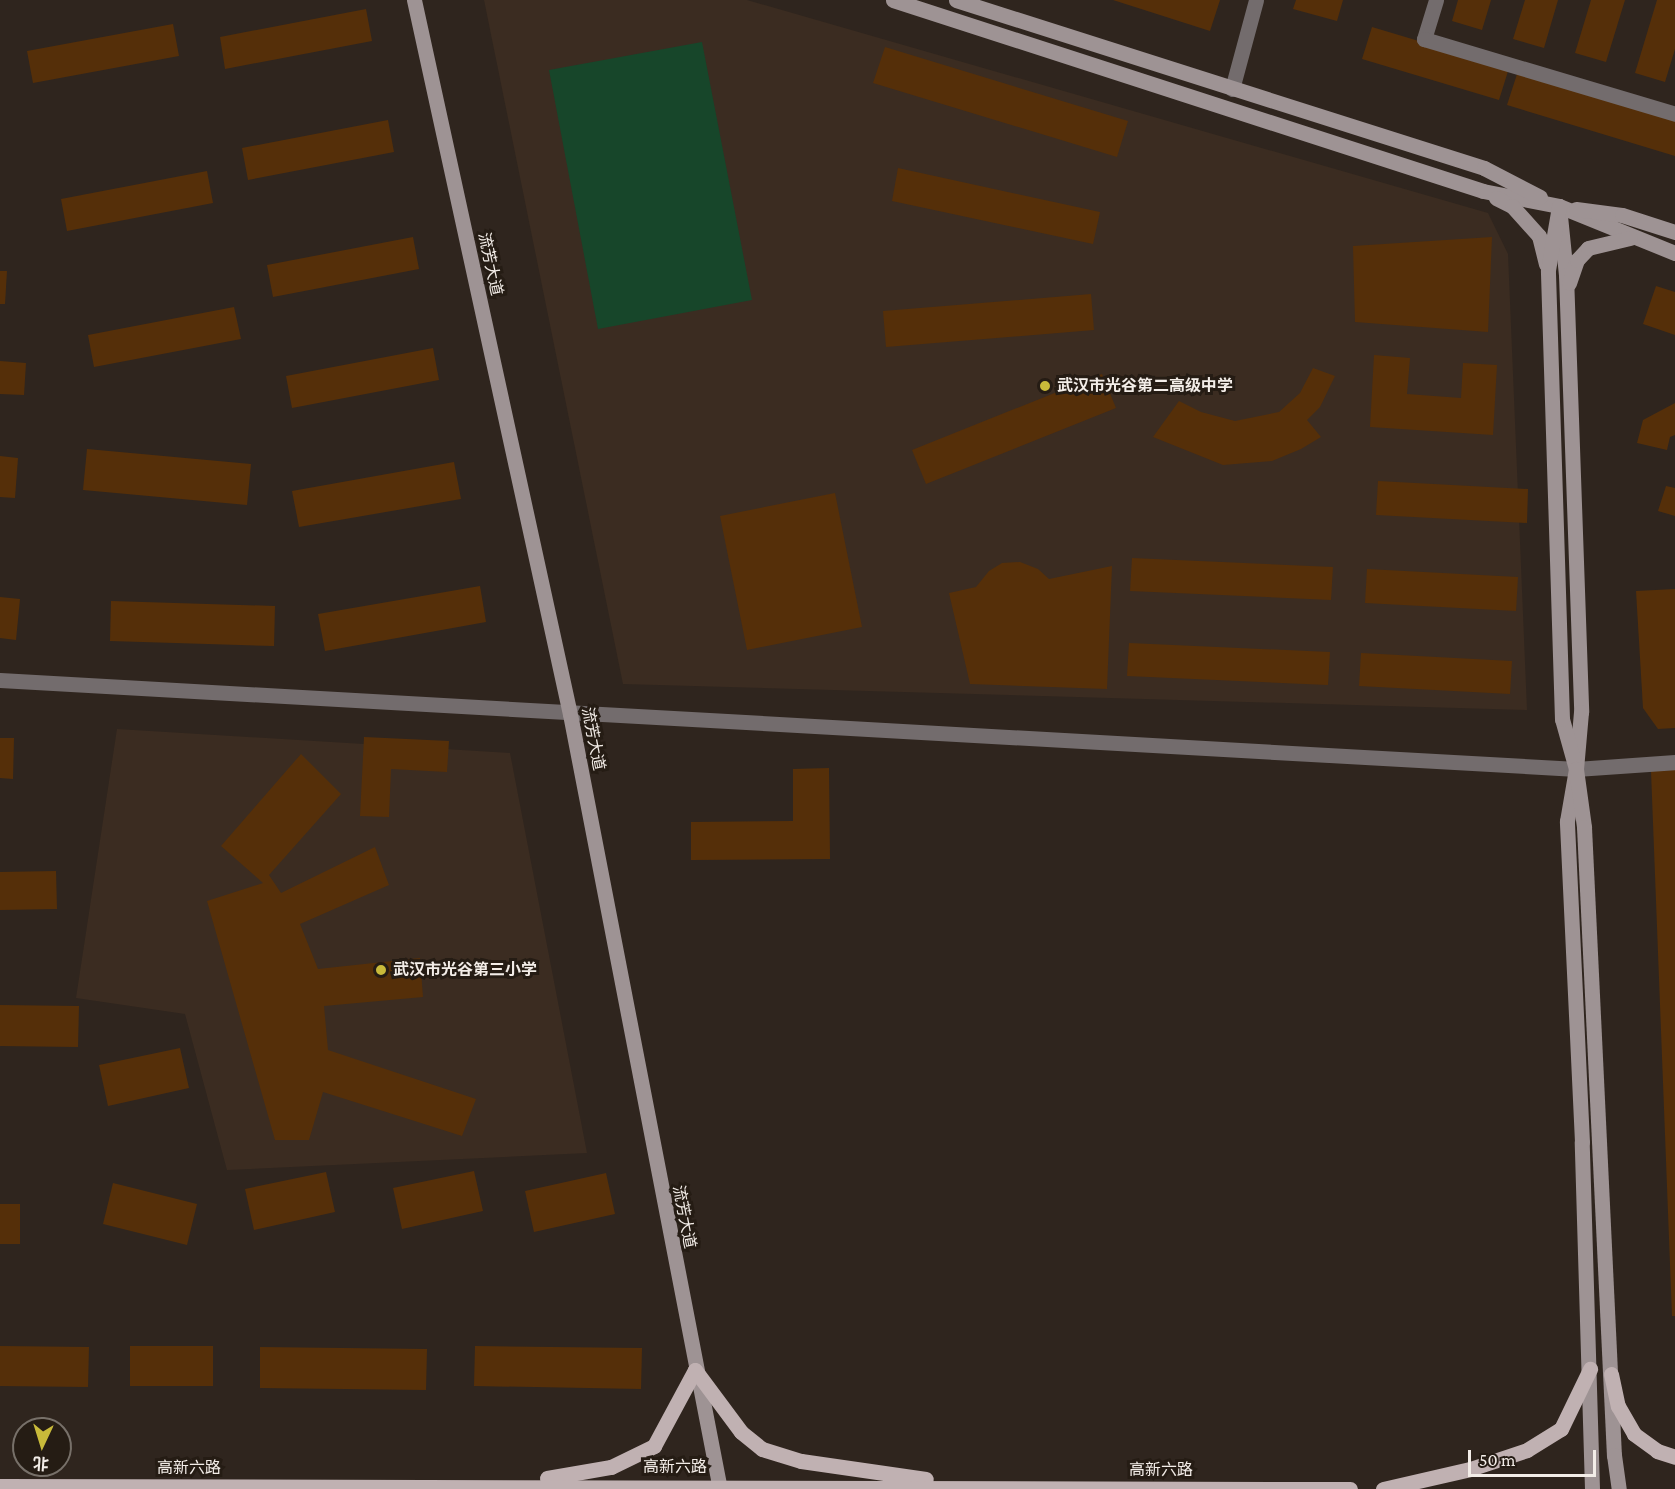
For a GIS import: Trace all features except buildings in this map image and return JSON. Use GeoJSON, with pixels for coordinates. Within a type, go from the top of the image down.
{"type":"FeatureCollection","features":[{"type":"Feature","properties":{"kind":"main road","name":"流芳大道"},"geometry":{"type":"LineString","coordinates":[[414,0],[570,714],[719,1487]]}},
{"type":"Feature","properties":{"kind":"main road"},"geometry":{"type":"LineString","coordinates":[[893,0],[1483,191],[1559,206],[1622,215],[1675,232]]}},
{"type":"Feature","properties":{"kind":"main road"},"geometry":{"type":"LineString","coordinates":[[956,0],[1484,168],[1559,206],[1630,238],[1675,253]]}},
{"type":"Feature","properties":{"kind":"main road"},"geometry":{"type":"LineString","coordinates":[[1483,191],[1512,206],[1539,236],[1548,280],[1562,719],[1576,769],[1584,827],[1614,1455],[1619,1489]]}},
{"type":"Feature","properties":{"kind":"main road"},"geometry":{"type":"LineString","coordinates":[[1548,280],[1559,206]]}},
{"type":"Feature","properties":{"kind":"main road"},"geometry":{"type":"LineString","coordinates":[[1559,206],[1566,289],[1581,712],[1576,769],[1567,821],[1590,1369],[1592,1489]]}},
{"type":"Feature","properties":{"kind":"main road"},"geometry":{"type":"LineString","coordinates":[[1566,289],[1578,260],[1588,248],[1630,238]]}},
{"type":"Feature","properties":{"kind":"main road"},"geometry":{"type":"LineString","coordinates":[[1383,1489],[1470,1469],[1527,1450],[1561,1429],[1590,1369]]}},
{"type":"Feature","properties":{"kind":"main road"},"geometry":{"type":"LineString","coordinates":[[503,1485],[611,1467],[654,1446],[695,1370],[741,1432],[762,1449],[801,1461],[981,1487]]}},
{"type":"Feature","properties":{"kind":"main road"},"geometry":{"type":"LineString","coordinates":[[1611,1374],[1618,1406],[1634,1434],[1658,1451],[1675,1457]]}},
{"type":"Feature","properties":{"kind":"main road","name":"高新六路"},"geometry":{"type":"LineString","coordinates":[[0,1486],[503,1485],[1350,1489]]}},
{"type":"Feature","properties":{"kind":"street"},"geometry":{"type":"LineString","coordinates":[[1232,89],[1256,0]]}},
{"type":"Feature","properties":{"kind":"street"},"geometry":{"type":"LineString","coordinates":[[1436,0],[1424,39],[1675,114]]}},
{"type":"Feature","properties":{"kind":"street"},"geometry":{"type":"LineString","coordinates":[[0,680],[570,714],[1576,769],[1675,762]]}},
{"type":"Feature","properties":{"kind":"shaded area"},"geometry":{"type":"Polygon","coordinates":[[[484,0],[747,0],[1488,213],[1508,254],[1527,710],[623,684],[484,0]]]}},
{"type":"Feature","properties":{"kind":"shaded area"},"geometry":{"type":"Polygon","coordinates":[[[117,729],[510,753],[587,1153],[227,1170],[185,1014],[76,998],[117,729]]]}},
{"type":"Feature","properties":{"kind":"green space"},"geometry":{"type":"Polygon","coordinates":[[[702,42],[752,300],[598,329],[549,70],[702,42]]]}},
{"type":"Feature","properties":{"kind":"place","name":"武汉市光谷第二高级中学"},"geometry":{"type":"Point","coordinates":[1045,386]}},
{"type":"Feature","properties":{"kind":"place","name":"武汉市光谷第三小学"},"geometry":{"type":"Point","coordinates":[381,970]}}]}
